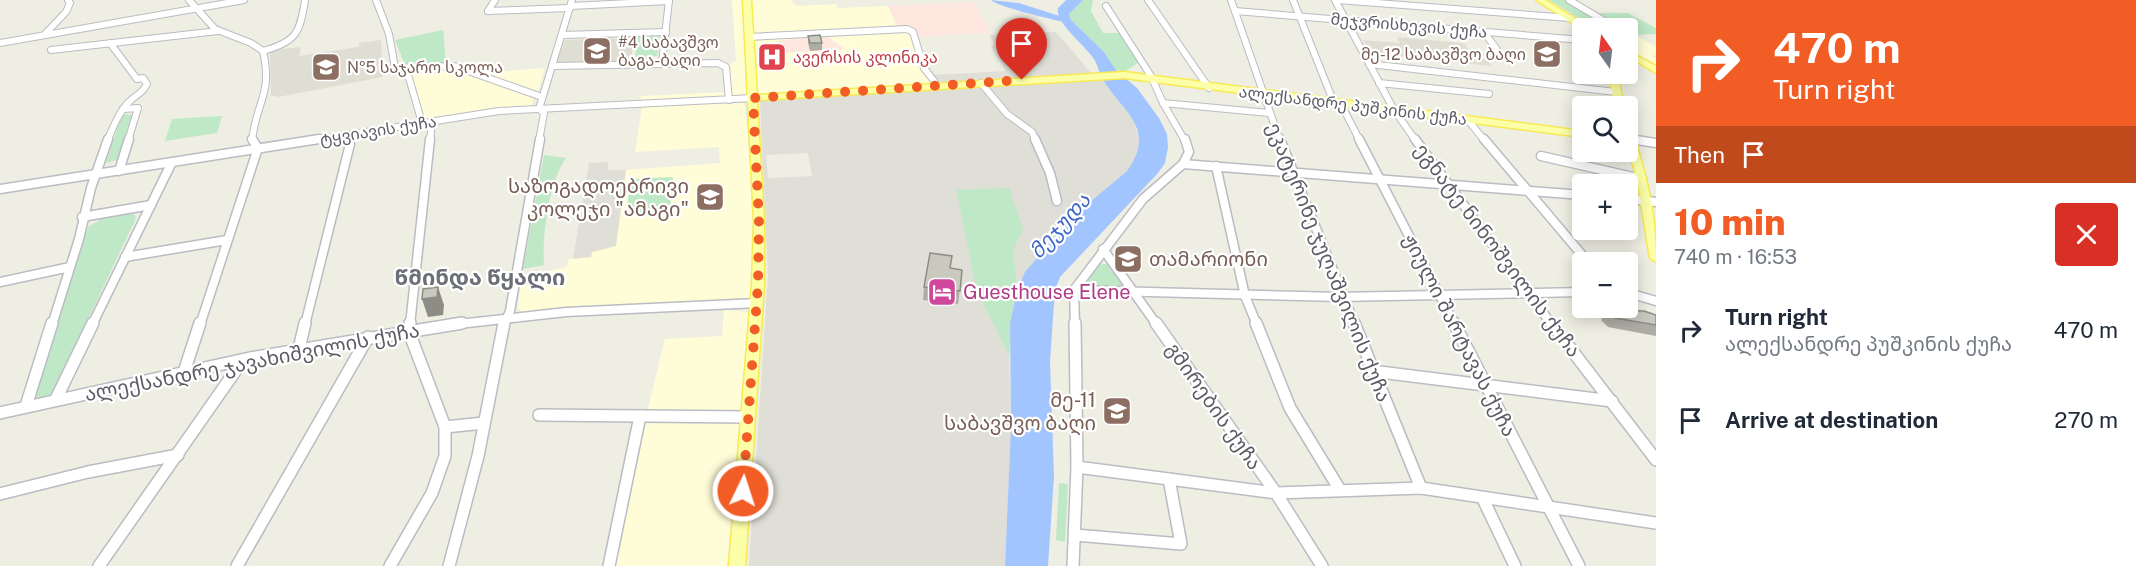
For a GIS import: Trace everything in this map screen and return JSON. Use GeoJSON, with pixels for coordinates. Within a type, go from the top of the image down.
{"type":"FeatureCollection","features":[{"type":"Feature","properties":{"kind":"main road"},"geometry":{"type":"LineString","coordinates":[[737,566],[757,303],[759,222],[747,0]]}},
{"type":"Feature","properties":{"kind":"main road"},"geometry":{"type":"LineString","coordinates":[[1540,0],[1570,18]]}},
{"type":"Feature","properties":{"kind":"main road"},"geometry":{"type":"LineString","coordinates":[[1638,60],[1656,70]]}},
{"type":"Feature","properties":{"kind":"main road","name":"ალექსანდრე პუშკინის ქუჩა"},"geometry":{"type":"LineString","coordinates":[[981,83],[1124,75],[1209,88],[1572,133]]}},
{"type":"Feature","properties":{"kind":"main road"},"geometry":{"type":"LineString","coordinates":[[753,98],[981,83]]}},
{"type":"Feature","properties":{"kind":"main road"},"geometry":{"type":"LineString","coordinates":[[1615,84],[1617,96]]}},
{"type":"Feature","properties":{"kind":"main road"},"geometry":{"type":"LineString","coordinates":[[1636,162],[1651,201],[1656,258]]}},
{"type":"Feature","properties":{"kind":"street"},"geometry":{"type":"LineString","coordinates":[[45,34],[66,12],[70,3],[68,0]]}},
{"type":"Feature","properties":{"kind":"street"},"geometry":{"type":"LineString","coordinates":[[184,372],[258,148],[252,142],[254,122],[267,88],[268,73],[263,51],[256,44],[218,31],[202,19],[189,0]]}},
{"type":"Feature","properties":{"kind":"street"},"geometry":{"type":"LineString","coordinates":[[0,43],[244,0]]}},
{"type":"Feature","properties":{"kind":"street"},"geometry":{"type":"LineString","coordinates":[[263,51],[288,44],[301,26],[305,0]]}},
{"type":"Feature","properties":{"kind":"street"},"geometry":{"type":"LineString","coordinates":[[376,0],[389,34],[395,68]]}},
{"type":"Feature","properties":{"kind":"street"},"geometry":{"type":"LineString","coordinates":[[495,0],[488,11],[571,4],[669,1],[662,63]]}},
{"type":"Feature","properties":{"kind":"street"},"geometry":{"type":"LineString","coordinates":[[1148,0],[1209,88]]}},
{"type":"Feature","properties":{"kind":"street","name":"ეკატერინე ჯუღაშვილის ქუჩა"},"geometry":{"type":"LineString","coordinates":[[1231,0],[1269,112],[1421,488]]}},
{"type":"Feature","properties":{"kind":"street","name":"ჟიული შარტავას ქუჩა"},"geometry":{"type":"LineString","coordinates":[[1293,0],[1337,103],[1441,295],[1579,566]]}},
{"type":"Feature","properties":{"kind":"street"},"geometry":{"type":"LineString","coordinates":[[1336,0],[1570,18]]}},
{"type":"Feature","properties":{"kind":"street","name":"ეგნატე ნინოშვილის ქუჩა"},"geometry":{"type":"LineString","coordinates":[[1336,0],[1394,110],[1528,293],[1656,460]]}},
{"type":"Feature","properties":{"kind":"street"},"geometry":{"type":"LineString","coordinates":[[1569,0],[1599,18]]}},
{"type":"Feature","properties":{"kind":"street"},"geometry":{"type":"LineString","coordinates":[[449,566],[484,423],[505,317],[510,311],[544,112],[539,109],[571,4]]}},
{"type":"Feature","properties":{"kind":"street"},"geometry":{"type":"LineString","coordinates":[[1073,566],[1077,466],[1074,290],[1143,199],[1183,164],[1189,152],[1188,146],[1162,103],[1153,79],[1106,6]]}},
{"type":"Feature","properties":{"kind":"street","name":"მეჯვრისხევის ქუჩა"},"geometry":{"type":"LineString","coordinates":[[1235,11],[1572,39]]}},
{"type":"Feature","properties":{"kind":"street"},"geometry":{"type":"LineString","coordinates":[[748,37],[907,29],[913,32],[924,68],[938,86]]}},
{"type":"Feature","properties":{"kind":"street"},"geometry":{"type":"LineString","coordinates":[[51,50],[218,31]]}},
{"type":"Feature","properties":{"kind":"street"},"geometry":{"type":"LineString","coordinates":[[562,35],[666,32]]}},
{"type":"Feature","properties":{"kind":"street"},"geometry":{"type":"LineString","coordinates":[[1484,32],[1498,51]]}},
{"type":"Feature","properties":{"kind":"street"},"geometry":{"type":"LineString","coordinates":[[26,406],[79,240],[82,217],[97,174],[123,109],[130,100],[143,93],[147,84],[143,78],[137,79],[110,43]]}},
{"type":"Feature","properties":{"kind":"street"},"geometry":{"type":"LineString","coordinates":[[552,66],[718,63],[726,67],[729,100]]}},
{"type":"Feature","properties":{"kind":"street"},"geometry":{"type":"LineString","coordinates":[[1369,64],[1616,92]]}},
{"type":"Feature","properties":{"kind":"street"},"geometry":{"type":"LineString","coordinates":[[395,68],[454,66],[542,97]]}},
{"type":"Feature","properties":{"kind":"street"},"geometry":{"type":"LineString","coordinates":[[390,566],[432,493],[445,456],[445,427],[409,332],[427,122],[407,71],[395,68]]}},
{"type":"Feature","properties":{"kind":"street"},"geometry":{"type":"LineString","coordinates":[[981,83],[1007,114],[1020,121],[1032,132],[1050,173],[1056,201]]}},
{"type":"Feature","properties":{"kind":"street"},"geometry":{"type":"LineString","coordinates":[[1379,83],[1489,94]]}},
{"type":"Feature","properties":{"kind":"street","name":"ტყვიავის ქუჩა"},"geometry":{"type":"LineString","coordinates":[[3,189],[500,111],[753,98]]}},
{"type":"Feature","properties":{"kind":"street"},"geometry":{"type":"LineString","coordinates":[[1162,103],[1269,112]]}},
{"type":"Feature","properties":{"kind":"street"},"geometry":{"type":"LineString","coordinates":[[119,171],[138,108],[123,109]]}},
{"type":"Feature","properties":{"kind":"street"},"geometry":{"type":"LineString","coordinates":[[1467,119],[1580,252]]}},
{"type":"Feature","properties":{"kind":"street"},"geometry":{"type":"LineString","coordinates":[[1638,139],[1656,143]]}},
{"type":"Feature","properties":{"kind":"street"},"geometry":{"type":"LineString","coordinates":[[299,349],[350,144]]}},
{"type":"Feature","properties":{"kind":"street"},"geometry":{"type":"LineString","coordinates":[[1541,156],[1642,179]]}},
{"type":"Feature","properties":{"kind":"street"},"geometry":{"type":"LineString","coordinates":[[56,399],[172,162]]}},
{"type":"Feature","properties":{"kind":"street"},"geometry":{"type":"LineString","coordinates":[[1183,164],[1572,194]]}},
{"type":"Feature","properties":{"kind":"street"},"geometry":{"type":"LineString","coordinates":[[1216,166],[1245,296],[1290,408],[1340,490]]}},
{"type":"Feature","properties":{"kind":"street"},"geometry":{"type":"LineString","coordinates":[[0,200],[3,189]]}},
{"type":"Feature","properties":{"kind":"street"},"geometry":{"type":"LineString","coordinates":[[82,217],[151,205]]}},
{"type":"Feature","properties":{"kind":"street"},"geometry":{"type":"LineString","coordinates":[[125,257],[227,240]]}},
{"type":"Feature","properties":{"kind":"street","name":"გმირების ქუჩა"},"geometry":{"type":"LineString","coordinates":[[1103,249],[1276,493],[1322,566]]}},
{"type":"Feature","properties":{"kind":"street"},"geometry":{"type":"LineString","coordinates":[[0,282],[70,267]]}},
{"type":"Feature","properties":{"kind":"street"},"geometry":{"type":"LineString","coordinates":[[1074,290],[1343,297],[1572,292]]}},
{"type":"Feature","properties":{"kind":"street"},"geometry":{"type":"LineString","coordinates":[[1638,296],[1656,301]]}},
{"type":"Feature","properties":{"kind":"street","name":"ალექსანდრე ჯავახიშვილის ქუჩა"},"geometry":{"type":"LineString","coordinates":[[0,413],[56,399],[299,349],[505,317],[757,303]]}},
{"type":"Feature","properties":{"kind":"street"},"geometry":{"type":"LineString","coordinates":[[237,566],[368,337]]}},
{"type":"Feature","properties":{"kind":"street"},"geometry":{"type":"LineString","coordinates":[[99,566],[243,360]]}},
{"type":"Feature","properties":{"kind":"street"},"geometry":{"type":"LineString","coordinates":[[1372,371],[1612,401]]}},
{"type":"Feature","properties":{"kind":"street"},"geometry":{"type":"LineString","coordinates":[[538,416],[748,417]]}},
{"type":"Feature","properties":{"kind":"street"},"geometry":{"type":"LineString","coordinates":[[609,566],[640,416]]}},
{"type":"Feature","properties":{"kind":"street"},"geometry":{"type":"LineString","coordinates":[[445,427],[484,423]]}},
{"type":"Feature","properties":{"kind":"street"},"geometry":{"type":"LineString","coordinates":[[0,494],[88,472],[178,455]]}},
{"type":"Feature","properties":{"kind":"street"},"geometry":{"type":"LineString","coordinates":[[1077,466],[1276,493],[1421,488],[1656,523]]}},
{"type":"Feature","properties":{"kind":"street"},"geometry":{"type":"LineString","coordinates":[[1075,535],[1181,544],[1170,479]]}},
{"type":"Feature","properties":{"kind":"street"},"geometry":{"type":"LineString","coordinates":[[1484,499],[1515,566]]}},
{"type":"Feature","properties":{"kind":"shaded area"},"geometry":{"type":"Polygon","coordinates":[[[732,0],[744,0],[749,95],[640,103],[641,96],[730,92],[729,64],[736,61],[732,0]]]}},
{"type":"Feature","properties":{"kind":"shaded area"},"geometry":{"type":"Polygon","coordinates":[[[752,0],[790,0],[797,6],[836,4],[837,8],[888,6],[897,25],[844,31],[753,34],[752,0]]]}},
{"type":"Feature","properties":{"kind":"shaded area"},"geometry":{"type":"Polygon","coordinates":[[[973,2],[991,33],[918,37],[913,27],[897,25],[888,6],[973,2]]]}},
{"type":"Feature","properties":{"kind":"shaded area"},"geometry":{"type":"Polygon","coordinates":[[[898,30],[910,33],[922,66],[933,85],[760,96],[757,93],[755,39],[898,30]]]}},
{"type":"Feature","properties":{"kind":"shaded area"},"geometry":{"type":"Polygon","coordinates":[[[1056,32],[1092,74],[942,83],[934,75],[1006,71],[991,47],[994,43],[989,35],[1056,32]]]}},
{"type":"Feature","properties":{"kind":"shaded area"},"geometry":{"type":"Polygon","coordinates":[[[825,35],[845,49],[780,53],[778,41],[825,35]]]}},
{"type":"Feature","properties":{"kind":"shaded area"},"geometry":{"type":"Polygon","coordinates":[[[1397,37],[1464,43],[1474,58],[1486,59],[1492,66],[1381,55],[1369,52],[1363,40],[1400,43],[1397,37]]]}},
{"type":"Feature","properties":{"kind":"shaded area"},"geometry":{"type":"Polygon","coordinates":[[[1638,37],[1656,47],[1656,55],[1651,56],[1656,59],[1656,67],[1638,55],[1638,37]]]}},
{"type":"Feature","properties":{"kind":"shaded area","name":"#4 საბავშვო ბაგა-ბაღი"},"geometry":{"type":"Polygon","coordinates":[[[635,38],[630,63],[557,63],[565,40],[635,38]]]}},
{"type":"Feature","properties":{"kind":"shaded area","name":"№5 საჯარო სკოლა"},"geometry":{"type":"Polygon","coordinates":[[[381,40],[383,77],[278,97],[271,95],[270,55],[272,50],[301,47],[299,56],[359,47],[359,43],[381,40]]]}},
{"type":"Feature","properties":{"kind":"shaded area"},"geometry":{"type":"Polygon","coordinates":[[[451,66],[534,95],[532,106],[425,119],[410,69],[451,66]]]}},
{"type":"Feature","properties":{"kind":"shaded area"},"geometry":{"type":"Polygon","coordinates":[[[545,68],[538,91],[532,92],[480,73],[545,68]]]}},
{"type":"Feature","properties":{"kind":"shaded area"},"geometry":{"type":"Polygon","coordinates":[[[1102,79],[1133,117],[1140,143],[1134,162],[1127,171],[1072,217],[1025,272],[1009,355],[1011,426],[1005,566],[749,566],[768,276],[760,101],[1102,79]],[[808,153],[766,155],[768,178],[812,176],[808,153]]]}},
{"type":"Feature","properties":{"kind":"shaded area"},"geometry":{"type":"Polygon","coordinates":[[[742,103],[745,105],[755,219],[751,302],[524,313],[518,309],[521,278],[566,267],[569,259],[591,257],[592,252],[616,245],[626,170],[720,163],[719,147],[635,152],[642,107],[742,103]]]}},
{"type":"Feature","properties":{"kind":"shaded area"},"geometry":{"type":"Polygon","coordinates":[[[608,162],[608,170],[626,170],[616,246],[592,252],[591,257],[573,259],[589,163],[608,162]]]}},
{"type":"Feature","properties":{"kind":"shaded area"},"geometry":{"type":"Polygon","coordinates":[[[724,310],[750,312],[741,414],[647,412],[665,339],[722,336],[724,310]]]}},
{"type":"Feature","properties":{"kind":"shaded area"},"geometry":{"type":"Polygon","coordinates":[[[645,420],[736,422],[739,425],[727,566],[613,566],[645,420]]]}},
{"type":"Feature","properties":{"kind":"green space"},"geometry":{"type":"Polygon","coordinates":[[[1083,0],[1093,0],[1091,11],[1103,33],[1119,33],[1138,63],[1124,72],[1116,70],[1104,52],[1071,20],[1069,14],[1083,0]]]}},
{"type":"Feature","properties":{"kind":"green space"},"geometry":{"type":"Polygon","coordinates":[[[1549,0],[1567,0],[1597,18],[1579,18],[1549,0]]]}},
{"type":"Feature","properties":{"kind":"green space"},"geometry":{"type":"Polygon","coordinates":[[[1594,13],[1628,13],[1637,18],[1603,18],[1594,13]]]}},
{"type":"Feature","properties":{"kind":"green space"},"geometry":{"type":"Polygon","coordinates":[[[1638,18],[1656,28],[1656,34],[1638,35],[1638,18]]]}},
{"type":"Feature","properties":{"kind":"green space"},"geometry":{"type":"Polygon","coordinates":[[[443,30],[446,63],[405,65],[395,40],[443,30]]]}},
{"type":"Feature","properties":{"kind":"green space"},"geometry":{"type":"Polygon","coordinates":[[[638,34],[660,34],[657,56],[635,57],[638,34]]]}},
{"type":"Feature","properties":{"kind":"green space"},"geometry":{"type":"Polygon","coordinates":[[[132,115],[117,160],[106,163],[121,116],[132,115]]]}},
{"type":"Feature","properties":{"kind":"green space"},"geometry":{"type":"Polygon","coordinates":[[[222,116],[217,133],[165,141],[172,119],[222,116]]]}},
{"type":"Feature","properties":{"kind":"green space"},"geometry":{"type":"Polygon","coordinates":[[[544,155],[566,158],[551,194],[544,239],[544,265],[523,269],[544,155]]]}},
{"type":"Feature","properties":{"kind":"green space"},"geometry":{"type":"Polygon","coordinates":[[[673,177],[670,211],[626,213],[631,179],[673,177]]]}},
{"type":"Feature","properties":{"kind":"green space"},"geometry":{"type":"Polygon","coordinates":[[[1009,188],[1023,229],[1013,250],[1017,288],[1010,323],[1009,355],[977,291],[956,190],[1009,188]]]}},
{"type":"Feature","properties":{"kind":"green space"},"geometry":{"type":"Polygon","coordinates":[[[134,214],[136,218],[55,389],[50,395],[37,398],[36,394],[88,227],[105,217],[134,214]]]}},
{"type":"Feature","properties":{"kind":"green space"},"geometry":{"type":"Polygon","coordinates":[[[1098,264],[1107,264],[1124,288],[1083,287],[1098,264]]]}},
{"type":"Feature","properties":{"kind":"green space"},"geometry":{"type":"Polygon","coordinates":[[[1059,483],[1068,484],[1065,542],[1056,540],[1059,483]]]}},
{"type":"Feature","properties":{"kind":"water"},"geometry":{"type":"Polygon","coordinates":[[[1066,0],[1083,0],[1069,14],[1071,20],[1104,52],[1116,70],[1137,88],[1159,118],[1167,134],[1168,147],[1165,163],[1158,173],[1060,277],[1055,290],[1050,361],[1054,476],[1048,566],[1005,566],[1011,426],[1010,323],[1018,288],[1025,272],[1072,217],[1127,171],[1139,144],[1138,132],[1128,112],[1103,80],[1090,53],[1061,20],[1058,8],[1066,0]]]}},
{"type":"Feature","properties":{"kind":"building"},"geometry":{"type":"Polygon","coordinates":[[[820,35],[822,43],[810,43],[808,36],[820,35]]]}},
{"type":"Feature","properties":{"kind":"building"},"geometry":{"type":"Polygon","coordinates":[[[930,253],[952,256],[950,268],[962,270],[960,291],[924,287],[930,253]]]}},
{"type":"Feature","properties":{"kind":"building"},"geometry":{"type":"Polygon","coordinates":[[[438,287],[437,297],[422,299],[423,289],[438,287]]]}},
{"type":"Feature","properties":{"kind":"building"},"geometry":{"type":"Polygon","coordinates":[[[1638,311],[1644,311],[1656,315],[1656,325],[1615,318],[1638,318],[1638,311]]]}},
{"type":"Feature","properties":{"kind":"waterway"},"geometry":{"type":"LineString","coordinates":[[996,0],[1003,4],[1019,6],[1064,19]]}},
{"type":"Feature","properties":{"kind":"place","name":"#4 საბავშვო ბაგა-ბაღი"},"geometry":{"type":"Point","coordinates":[597,51]}},
{"type":"Feature","properties":{"kind":"place","name":"მე-12 საბავშვო ბაღი"},"geometry":{"type":"Point","coordinates":[1547,54]}},
{"type":"Feature","properties":{"kind":"place","name":"ავერსის კლინიკა"},"geometry":{"type":"Point","coordinates":[772,57]}},
{"type":"Feature","properties":{"kind":"place","name":"№5 საჯარო სკოლა"},"geometry":{"type":"Point","coordinates":[326,67]}},
{"type":"Feature","properties":{"kind":"place","name":"საზოგადოებრივი კოლეჯი \"ამაგი\""},"geometry":{"type":"Point","coordinates":[710,197]}},
{"type":"Feature","properties":{"kind":"place","name":"თამარიონი"},"geometry":{"type":"Point","coordinates":[1128,259]}},
{"type":"Feature","properties":{"kind":"place","name":"Guesthouse Elene"},"geometry":{"type":"Point","coordinates":[942,292]}},
{"type":"Feature","properties":{"kind":"place","name":"მე-11 საბავშვო ბაღი"},"geometry":{"type":"Point","coordinates":[1117,411]}},
{"type":"Feature","properties":{"kind":"district","name":"წმინდა წყალი"},"geometry":{"type":"Point","coordinates":[480,277]}},
{"type":"Feature","properties":{"kind":"route"},"geometry":{"type":"LineString","coordinates":[[743,491],[758,284],[759,222],[753,98],[1022,80]]}},
{"type":"Feature","properties":{"kind":"water label","name":"მეჯუდა"},"geometry":{"type":"Point","coordinates":[1060,226]}}]}
